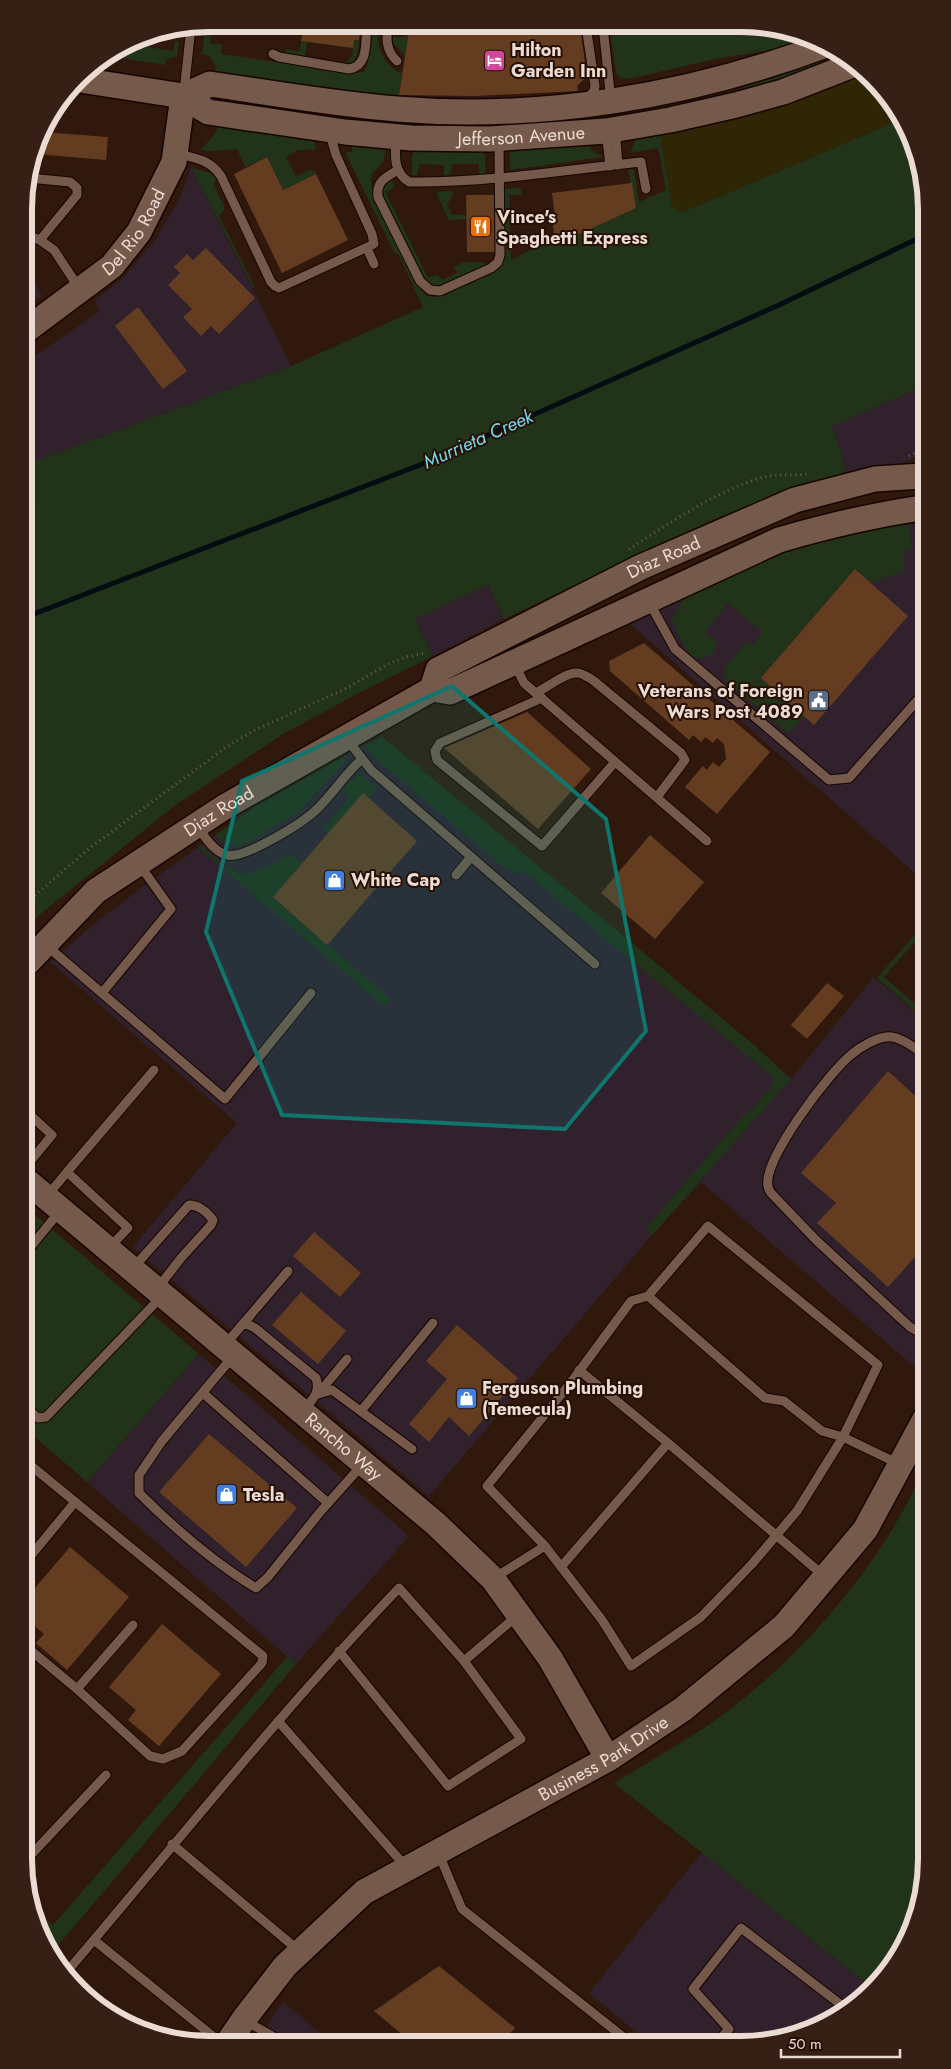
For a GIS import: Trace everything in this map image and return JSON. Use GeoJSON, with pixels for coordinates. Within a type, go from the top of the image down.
{"type":"FeatureCollection","features":[{"type":"Feature","properties":{"kind":"main road","name":"Jefferson Avenue"},"geometry":{"type":"LineString","coordinates":[[183,96],[210,84],[336,102],[406,109],[480,112],[581,105],[695,85],[764,67],[815,49]]}},
{"type":"Feature","properties":{"kind":"main road"},"geometry":{"type":"LineString","coordinates":[[606,131],[606,126],[612,119],[628,110],[693,98],[728,87],[753,76],[764,67]]}},
{"type":"Feature","properties":{"kind":"main road","name":"Jefferson Avenue"},"geometry":{"type":"LineString","coordinates":[[87,81],[183,96],[208,112],[328,130],[396,137],[491,139],[606,131],[636,126],[736,105],[783,92],[847,67]]}},
{"type":"Feature","properties":{"kind":"main road","name":"Del Rio Road"},"geometry":{"type":"LineString","coordinates":[[32,326],[112,266],[139,232],[174,162],[183,96]]}},
{"type":"Feature","properties":{"kind":"main road"},"geometry":{"type":"LineString","coordinates":[[491,139],[514,125],[598,117],[609,107],[611,101]]}},
{"type":"Feature","properties":{"kind":"main road"},"geometry":{"type":"LineString","coordinates":[[875,479],[918,467]]}},
{"type":"Feature","properties":{"kind":"main road","name":"Diaz Road"},"geometry":{"type":"LineString","coordinates":[[432,689],[438,670],[641,567],[794,500],[875,479],[918,476]]}},
{"type":"Feature","properties":{"kind":"main road","name":"Diaz Road"},"geometry":{"type":"LineString","coordinates":[[32,958],[96,891],[226,806],[432,689],[450,692],[779,540],[824,526],[918,509]]}},
{"type":"Feature","properties":{"kind":"main road","name":"Rancho Way"},"geometry":{"type":"LineString","coordinates":[[45,1196],[436,1524],[494,1579],[550,1658],[608,1760]]}},
{"type":"Feature","properties":{"kind":"main road","name":"Business Park Drive"},"geometry":{"type":"LineString","coordinates":[[234,2036],[244,2019],[285,1966],[364,1892],[608,1760],[683,1709],[784,1626],[865,1530],[918,1431]]}},
{"type":"Feature","properties":{"kind":"lane"},"geometry":{"type":"LineString","coordinates":[[581,105],[590,96],[594,86],[587,32]]}},
{"type":"Feature","properties":{"kind":"lane"},"geometry":{"type":"LineString","coordinates":[[604,32],[611,101]]}},
{"type":"Feature","properties":{"kind":"lane"},"geometry":{"type":"LineString","coordinates":[[273,54],[286,59],[349,69],[356,68],[361,65],[363,59],[366,33]]}},
{"type":"Feature","properties":{"kind":"lane"},"geometry":{"type":"LineString","coordinates":[[387,33],[388,48],[397,61]]}},
{"type":"Feature","properties":{"kind":"lane"},"geometry":{"type":"LineString","coordinates":[[183,96],[190,34]]}},
{"type":"Feature","properties":{"kind":"lane"},"geometry":{"type":"LineString","coordinates":[[614,165],[616,140],[622,132],[636,126]]}},
{"type":"Feature","properties":{"kind":"lane"},"geometry":{"type":"LineString","coordinates":[[175,154],[200,159],[215,167],[274,286],[279,288],[374,244],[372,234],[336,156],[333,141],[328,130]]}},
{"type":"Feature","properties":{"kind":"lane"},"geometry":{"type":"LineString","coordinates":[[606,131],[614,165]]}},
{"type":"Feature","properties":{"kind":"lane"},"geometry":{"type":"LineString","coordinates":[[396,137],[395,162],[403,178],[409,182],[461,182],[500,179],[641,162],[646,189]]}},
{"type":"Feature","properties":{"kind":"lane"},"geometry":{"type":"LineString","coordinates":[[398,170],[382,180],[377,191],[378,198],[420,281],[425,287],[436,291],[491,268],[498,262],[500,255],[500,179],[491,139]]}},
{"type":"Feature","properties":{"kind":"lane"},"geometry":{"type":"LineString","coordinates":[[35,179],[70,182],[77,188],[77,195],[40,240]]}},
{"type":"Feature","properties":{"kind":"lane"},"geometry":{"type":"LineString","coordinates":[[32,237],[54,250],[81,290]]}},
{"type":"Feature","properties":{"kind":"lane"},"geometry":{"type":"LineString","coordinates":[[367,248],[374,264]]}},
{"type":"Feature","properties":{"kind":"lane"},"geometry":{"type":"LineString","coordinates":[[648,600],[653,612],[675,648],[829,780],[849,778],[918,700]]}},
{"type":"Feature","properties":{"kind":"lane"},"geometry":{"type":"LineString","coordinates":[[514,663],[524,682],[539,696],[707,841]]}},
{"type":"Feature","properties":{"kind":"lane"},"geometry":{"type":"LineString","coordinates":[[615,762],[542,846],[438,760],[435,751],[440,743],[539,696],[570,674],[577,672],[594,681],[681,753],[685,760],[657,797]]}},
{"type":"Feature","properties":{"kind":"lane"},"geometry":{"type":"LineString","coordinates":[[346,738],[371,770],[595,964]]}},
{"type":"Feature","properties":{"kind":"lane"},"geometry":{"type":"LineString","coordinates":[[197,826],[222,854],[233,856],[243,854],[298,824],[315,810],[340,780],[362,759]]}},
{"type":"Feature","properties":{"kind":"lane"},"geometry":{"type":"LineString","coordinates":[[456,875],[471,857]]}},
{"type":"Feature","properties":{"kind":"lane"},"geometry":{"type":"LineString","coordinates":[[102,993],[171,909],[139,864]]}},
{"type":"Feature","properties":{"kind":"lane"},"geometry":{"type":"LineString","coordinates":[[45,944],[225,1099],[311,993]]}},
{"type":"Feature","properties":{"kind":"lane"},"geometry":{"type":"LineString","coordinates":[[918,1050],[902,1040],[887,1036],[852,1054],[822,1084],[779,1148],[769,1174],[767,1186],[771,1193],[816,1240],[910,1327],[918,1332]]}},
{"type":"Feature","properties":{"kind":"lane"},"geometry":{"type":"LineString","coordinates":[[32,1237],[45,1196],[154,1070]]}},
{"type":"Feature","properties":{"kind":"lane"},"geometry":{"type":"LineString","coordinates":[[32,1117],[52,1135],[32,1159]]}},
{"type":"Feature","properties":{"kind":"lane"},"geometry":{"type":"LineString","coordinates":[[67,1172],[128,1228],[108,1249]]}},
{"type":"Feature","properties":{"kind":"lane"},"geometry":{"type":"LineString","coordinates":[[32,1413],[38,1418],[46,1417],[160,1292],[177,1264],[211,1225],[213,1220],[204,1210],[194,1205],[189,1205],[132,1269]]}},
{"type":"Feature","properties":{"kind":"lane"},"geometry":{"type":"LineString","coordinates":[[708,1226],[878,1365],[843,1437],[797,1511],[752,1564],[701,1617],[631,1666],[602,1620],[545,1546],[487,1486],[631,1301],[648,1296],[708,1226]]}},
{"type":"Feature","properties":{"kind":"lane"},"geometry":{"type":"LineString","coordinates":[[288,1271],[242,1325],[203,1393],[162,1441],[139,1475],[139,1493],[162,1516],[225,1569],[256,1588],[268,1577],[363,1463]]}},
{"type":"Feature","properties":{"kind":"lane"},"geometry":{"type":"LineString","coordinates":[[648,1296],[765,1398],[784,1401],[822,1431],[843,1437],[899,1464]]}},
{"type":"Feature","properties":{"kind":"lane"},"geometry":{"type":"LineString","coordinates":[[361,1412],[433,1323]]}},
{"type":"Feature","properties":{"kind":"lane"},"geometry":{"type":"LineString","coordinates":[[242,1325],[247,1324],[255,1328],[316,1378],[319,1385],[318,1394]]}},
{"type":"Feature","properties":{"kind":"lane"},"geometry":{"type":"LineString","coordinates":[[301,1412],[347,1359]]}},
{"type":"Feature","properties":{"kind":"lane"},"geometry":{"type":"LineString","coordinates":[[579,1370],[777,1534],[825,1577]]}},
{"type":"Feature","properties":{"kind":"lane"},"geometry":{"type":"LineString","coordinates":[[318,1394],[332,1390],[412,1449]]}},
{"type":"Feature","properties":{"kind":"lane"},"geometry":{"type":"LineString","coordinates":[[203,1393],[328,1503]]}},
{"type":"Feature","properties":{"kind":"lane"},"geometry":{"type":"LineString","coordinates":[[561,1567],[668,1443]]}},
{"type":"Feature","properties":{"kind":"lane"},"geometry":{"type":"LineString","coordinates":[[32,1466],[263,1656],[262,1663],[182,1751],[170,1758],[163,1759],[150,1756],[78,1690],[32,1652]]}},
{"type":"Feature","properties":{"kind":"lane"},"geometry":{"type":"LineString","coordinates":[[32,1554],[76,1502]]}},
{"type":"Feature","properties":{"kind":"lane"},"geometry":{"type":"LineString","coordinates":[[494,1579],[545,1546]]}},
{"type":"Feature","properties":{"kind":"lane"},"geometry":{"type":"LineString","coordinates":[[70,1968],[172,1844],[338,1651],[399,1588],[464,1661],[521,1740],[448,1786],[338,1651]]}},
{"type":"Feature","properties":{"kind":"lane"},"geometry":{"type":"LineString","coordinates":[[464,1661],[519,1614]]}},
{"type":"Feature","properties":{"kind":"lane"},"geometry":{"type":"LineString","coordinates":[[78,1690],[133,1625]]}},
{"type":"Feature","properties":{"kind":"lane"},"geometry":{"type":"LineString","coordinates":[[278,1721],[407,1869]]}},
{"type":"Feature","properties":{"kind":"lane"},"geometry":{"type":"LineString","coordinates":[[32,1854],[106,1775]]}},
{"type":"Feature","properties":{"kind":"lane"},"geometry":{"type":"LineString","coordinates":[[172,1844],[300,1952]]}},
{"type":"Feature","properties":{"kind":"lane"},"geometry":{"type":"LineString","coordinates":[[438,1852],[462,1909],[622,2036]]}},
{"type":"Feature","properties":{"kind":"lane"},"geometry":{"type":"LineString","coordinates":[[722,2036],[728,2029],[692,1990],[741,1928],[842,2005]]}},
{"type":"Feature","properties":{"kind":"lane"},"geometry":{"type":"LineString","coordinates":[[94,1940],[213,2036]]}},
{"type":"Feature","properties":{"kind":"lane"},"geometry":{"type":"LineString","coordinates":[[244,2019],[273,2036]]}},
{"type":"Feature","properties":{"kind":"highlighted area"},"geometry":{"type":"Polygon","coordinates":[[[452,686],[606,819],[646,1031],[565,1129],[282,1115],[206,932],[242,781],[452,686]]]}},
{"type":"Feature","properties":{"kind":"shaded area"},"geometry":{"type":"Polygon","coordinates":[[[191,167],[291,366],[32,462],[32,358],[100,311],[95,301],[123,278],[156,239],[180,198],[191,167]]]}},
{"type":"Feature","properties":{"kind":"shaded area"},"geometry":{"type":"Polygon","coordinates":[[[32,277],[42,296],[32,303],[32,277]]]}},
{"type":"Feature","properties":{"kind":"shaded area"},"geometry":{"type":"Polygon","coordinates":[[[918,389],[918,457],[901,464],[846,476],[841,451],[831,427],[918,389]]]}},
{"type":"Feature","properties":{"kind":"shaded area"},"geometry":{"type":"Polygon","coordinates":[[[918,521],[918,876],[629,623],[680,598],[888,525],[918,521]]]}},
{"type":"Feature","properties":{"kind":"shaded area"},"geometry":{"type":"Polygon","coordinates":[[[488,585],[504,619],[433,656],[415,619],[488,585]]]}},
{"type":"Feature","properties":{"kind":"shaded area"},"geometry":{"type":"Polygon","coordinates":[[[382,737],[644,953],[755,1046],[791,1079],[874,977],[918,1015],[918,1370],[701,1182],[652,1235],[429,1496],[133,1247],[237,1123],[50,962],[94,924],[148,883],[257,806],[382,737]]]}},
{"type":"Feature","properties":{"kind":"shaded area"},"geometry":{"type":"Polygon","coordinates":[[[199,1354],[409,1536],[296,1664],[87,1482],[199,1354]]]}},
{"type":"Feature","properties":{"kind":"shaded area"},"geometry":{"type":"Polygon","coordinates":[[[702,1852],[868,1984],[840,2007],[809,2023],[776,2033],[753,2036],[641,2036],[589,1993],[702,1852]]]}},
{"type":"Feature","properties":{"kind":"shaded area"},"geometry":{"type":"Polygon","coordinates":[[[283,2002],[323,2036],[260,2036],[283,2002]]]}},
{"type":"Feature","properties":{"kind":"green space"},"geometry":{"type":"Polygon","coordinates":[[[610,32],[741,32],[776,36],[798,42],[783,48],[715,59],[629,79],[621,78],[616,73],[610,32]]]}},
{"type":"Feature","properties":{"kind":"green space"},"geometry":{"type":"Polygon","coordinates":[[[205,33],[212,33],[210,43],[222,45],[221,54],[355,73],[363,72],[367,67],[370,33],[377,33],[379,48],[385,60],[402,74],[399,95],[356,92],[215,72],[216,66],[209,55],[202,54],[205,33]]]}},
{"type":"Feature","properties":{"kind":"green space"},"geometry":{"type":"Polygon","coordinates":[[[406,33],[409,33],[405,56],[394,44],[392,37],[405,37],[406,33]]]}},
{"type":"Feature","properties":{"kind":"green space"},"geometry":{"type":"Polygon","coordinates":[[[354,40],[359,40],[354,62],[345,63],[352,56],[354,40]]]}},
{"type":"Feature","properties":{"kind":"green space"},"geometry":{"type":"Polygon","coordinates":[[[301,41],[307,42],[305,57],[285,52],[287,49],[300,52],[301,41]]]}},
{"type":"Feature","properties":{"kind":"green space"},"geometry":{"type":"Polygon","coordinates":[[[175,42],[179,43],[177,56],[166,59],[165,65],[118,58],[142,46],[173,51],[175,42]]]}},
{"type":"Feature","properties":{"kind":"green space"},"geometry":{"type":"Polygon","coordinates":[[[827,54],[838,61],[737,93],[737,91],[779,71],[827,54]]]}},
{"type":"Feature","properties":{"kind":"green space"},"geometry":{"type":"Polygon","coordinates":[[[357,121],[482,122],[435,129],[357,121]]]}},
{"type":"Feature","properties":{"kind":"green space"},"geometry":{"type":"Polygon","coordinates":[[[895,122],[909,153],[915,175],[918,198],[918,389],[831,427],[841,451],[846,476],[798,486],[712,520],[504,619],[488,585],[415,619],[433,656],[283,734],[174,806],[32,921],[32,462],[291,366],[423,307],[398,253],[395,254],[348,158],[346,152],[353,152],[351,146],[386,148],[383,162],[371,175],[371,186],[414,281],[426,296],[437,297],[501,267],[505,249],[504,189],[520,188],[522,193],[521,195],[509,195],[511,260],[554,238],[635,208],[628,170],[633,169],[639,202],[666,190],[658,148],[630,153],[635,138],[660,134],[672,205],[687,210],[895,122]]]}},
{"type":"Feature","properties":{"kind":"green space"},"geometry":{"type":"Polygon","coordinates":[[[217,127],[314,141],[316,149],[298,150],[286,157],[296,176],[309,170],[314,171],[316,174],[283,190],[267,157],[245,167],[237,149],[200,150],[216,133],[217,127]]]}},
{"type":"Feature","properties":{"kind":"green space"},"geometry":{"type":"Polygon","coordinates":[[[590,144],[590,149],[602,155],[602,157],[510,170],[510,151],[590,144]]]}},
{"type":"Feature","properties":{"kind":"green space"},"geometry":{"type":"Polygon","coordinates":[[[415,150],[483,152],[485,155],[485,174],[479,174],[479,164],[452,164],[451,173],[447,176],[444,175],[444,165],[420,164],[417,175],[412,175],[412,157],[415,150]]]}},
{"type":"Feature","properties":{"kind":"green space"},"geometry":{"type":"Polygon","coordinates":[[[191,167],[215,175],[216,182],[213,184],[224,206],[224,210],[219,216],[255,287],[253,288],[191,167]]]}},
{"type":"Feature","properties":{"kind":"green space"},"geometry":{"type":"Polygon","coordinates":[[[392,180],[394,187],[386,193],[428,277],[438,275],[442,280],[457,273],[454,267],[464,262],[487,263],[443,284],[430,284],[424,279],[383,197],[384,187],[392,180]]]}},
{"type":"Feature","properties":{"kind":"green space"},"geometry":{"type":"Polygon","coordinates":[[[453,191],[453,195],[447,205],[452,215],[466,215],[467,219],[449,220],[436,192],[453,191]]]}},
{"type":"Feature","properties":{"kind":"green space"},"geometry":{"type":"Polygon","coordinates":[[[909,522],[912,549],[904,551],[904,571],[871,583],[855,569],[761,678],[804,716],[789,734],[727,682],[723,674],[726,666],[746,642],[753,645],[762,632],[728,603],[705,632],[716,641],[717,645],[710,655],[700,659],[694,657],[684,645],[671,616],[675,615],[681,603],[680,598],[774,554],[835,536],[909,522]]]}},
{"type":"Feature","properties":{"kind":"green space"},"geometry":{"type":"Polygon","coordinates":[[[382,737],[644,953],[755,1046],[791,1079],[652,1235],[645,1229],[746,1112],[748,1113],[771,1088],[769,1087],[775,1079],[527,874],[509,870],[501,865],[375,758],[365,745],[382,737]]]}},
{"type":"Feature","properties":{"kind":"green space"},"geometry":{"type":"Polygon","coordinates":[[[343,757],[345,762],[299,812],[241,846],[228,846],[215,835],[257,806],[343,757]]]}},
{"type":"Feature","properties":{"kind":"green space"},"geometry":{"type":"Polygon","coordinates":[[[358,775],[362,775],[377,788],[369,798],[363,793],[328,833],[323,828],[349,799],[342,789],[358,775]]]}},
{"type":"Feature","properties":{"kind":"green space"},"geometry":{"type":"Polygon","coordinates":[[[201,845],[234,872],[242,874],[250,874],[260,870],[289,855],[294,856],[302,863],[273,898],[390,998],[384,1006],[197,847],[201,845]]]}},
{"type":"Feature","properties":{"kind":"green space"},"geometry":{"type":"Polygon","coordinates":[[[918,931],[918,939],[884,977],[918,1007],[918,1014],[877,978],[918,931]]]}},
{"type":"Feature","properties":{"kind":"green space"},"geometry":{"type":"Polygon","coordinates":[[[32,1212],[199,1354],[87,1482],[32,1434],[32,1212]]]}},
{"type":"Feature","properties":{"kind":"green space"},"geometry":{"type":"Polygon","coordinates":[[[918,1480],[918,1871],[915,1894],[905,1927],[889,1958],[868,1984],[614,1783],[701,1730],[767,1679],[799,1648],[857,1581],[883,1545],[918,1480]]]}},
{"type":"Feature","properties":{"kind":"green space"},"geometry":{"type":"Polygon","coordinates":[[[288,1656],[296,1664],[56,1948],[42,1917],[53,1925],[288,1656]]]}},
{"type":"Feature","properties":{"kind":"sand"},"geometry":{"type":"Polygon","coordinates":[[[858,76],[875,93],[895,122],[687,210],[680,212],[672,206],[660,134],[739,116],[841,84],[858,76]]]}},
{"type":"Feature","properties":{"kind":"building","name":"Hilton Garden Inn"},"geometry":{"type":"Polygon","coordinates":[[[581,32],[586,70],[583,70],[584,79],[577,86],[578,91],[475,96],[399,95],[409,33],[581,32]]]}},
{"type":"Feature","properties":{"kind":"building"},"geometry":{"type":"Polygon","coordinates":[[[302,33],[360,33],[359,40],[354,40],[353,48],[301,41],[302,33]]]}},
{"type":"Feature","properties":{"kind":"building"},"geometry":{"type":"Polygon","coordinates":[[[50,133],[108,137],[106,160],[42,154],[50,133]]]}},
{"type":"Feature","properties":{"kind":"building"},"geometry":{"type":"Polygon","coordinates":[[[267,157],[283,190],[316,174],[348,240],[282,273],[234,174],[267,157]]]}},
{"type":"Feature","properties":{"kind":"building"},"geometry":{"type":"Polygon","coordinates":[[[632,183],[636,208],[555,245],[553,224],[556,223],[552,193],[632,183]]]}},
{"type":"Feature","properties":{"kind":"building","name":"Vince's Spaghetti Express"},"geometry":{"type":"Polygon","coordinates":[[[466,195],[494,195],[495,252],[467,252],[466,195]]]}},
{"type":"Feature","properties":{"kind":"building"},"geometry":{"type":"Polygon","coordinates":[[[206,248],[255,298],[219,334],[211,326],[201,336],[183,317],[192,309],[168,285],[180,273],[174,267],[187,254],[193,260],[206,248]]]}},
{"type":"Feature","properties":{"kind":"building"},"geometry":{"type":"Polygon","coordinates":[[[138,307],[187,371],[163,389],[115,326],[138,307]]]}},
{"type":"Feature","properties":{"kind":"building"},"geometry":{"type":"Polygon","coordinates":[[[855,569],[908,616],[814,725],[761,678],[855,569]]]}},
{"type":"Feature","properties":{"kind":"building"},"geometry":{"type":"Polygon","coordinates":[[[644,643],[770,752],[717,814],[685,787],[703,766],[707,770],[713,762],[719,767],[726,759],[724,744],[717,738],[713,743],[705,737],[701,742],[693,735],[689,740],[610,671],[609,661],[644,643]]]}},
{"type":"Feature","properties":{"kind":"building"},"geometry":{"type":"Polygon","coordinates":[[[527,712],[591,769],[538,829],[444,748],[527,712]]]}},
{"type":"Feature","properties":{"kind":"building","name":"White Cap"},"geometry":{"type":"Polygon","coordinates":[[[363,793],[417,841],[327,945],[273,897],[363,793]]]}},
{"type":"Feature","properties":{"kind":"building"},"geometry":{"type":"Polygon","coordinates":[[[650,835],[704,882],[655,939],[601,893],[650,835]]]}},
{"type":"Feature","properties":{"kind":"building"},"geometry":{"type":"Polygon","coordinates":[[[827,983],[844,996],[807,1039],[791,1025],[827,983]]]}},
{"type":"Feature","properties":{"kind":"building"},"geometry":{"type":"Polygon","coordinates":[[[888,1071],[918,1098],[918,1254],[888,1287],[817,1223],[836,1203],[801,1173],[888,1071]]]}},
{"type":"Feature","properties":{"kind":"building"},"geometry":{"type":"Polygon","coordinates":[[[314,1232],[361,1273],[340,1297],[293,1256],[314,1232]]]}},
{"type":"Feature","properties":{"kind":"building"},"geometry":{"type":"Polygon","coordinates":[[[301,1292],[346,1331],[318,1364],[272,1325],[301,1292]]]}},
{"type":"Feature","properties":{"kind":"building","name":"Ferguson Plumbing (Temecula)"},"geometry":{"type":"Polygon","coordinates":[[[457,1325],[518,1378],[469,1436],[449,1417],[429,1442],[409,1424],[447,1379],[426,1361],[457,1325]]]}},
{"type":"Feature","properties":{"kind":"building"},"geometry":{"type":"Polygon","coordinates":[[[209,1434],[297,1508],[246,1567],[159,1492],[209,1434]]]}},
{"type":"Feature","properties":{"kind":"building"},"geometry":{"type":"Polygon","coordinates":[[[70,1547],[129,1597],[67,1670],[36,1643],[44,1634],[32,1624],[32,1591],[70,1547]]]}},
{"type":"Feature","properties":{"kind":"building"},"geometry":{"type":"Polygon","coordinates":[[[162,1624],[221,1674],[159,1746],[128,1720],[136,1710],[109,1687],[162,1624]]]}},
{"type":"Feature","properties":{"kind":"building"},"geometry":{"type":"Polygon","coordinates":[[[439,1966],[515,2028],[508,2036],[404,2036],[374,2011],[439,1966]]]}},
{"type":"Feature","properties":{"kind":"waterway","name":"Murrieta Creek"},"geometry":{"type":"LineString","coordinates":[[32,615],[430,461],[779,305],[918,238]]}},
{"type":"Feature","properties":{"kind":"place","name":"Hilton Garden Inn"},"geometry":{"type":"Point","coordinates":[495,60]}},
{"type":"Feature","properties":{"kind":"place","name":"Vince's Spaghetti Express"},"geometry":{"type":"Point","coordinates":[481,227]}},
{"type":"Feature","properties":{"kind":"place","name":"Veterans of Foreign Wars Post 4089"},"geometry":{"type":"Point","coordinates":[819,701]}},
{"type":"Feature","properties":{"kind":"place","name":"White Cap"},"geometry":{"type":"Point","coordinates":[335,880]}},
{"type":"Feature","properties":{"kind":"place","name":"Ferguson Plumbing (Temecula)"},"geometry":{"type":"Point","coordinates":[466,1398]}},
{"type":"Feature","properties":{"kind":"place","name":"Tesla"},"geometry":{"type":"Point","coordinates":[227,1495]}}]}
